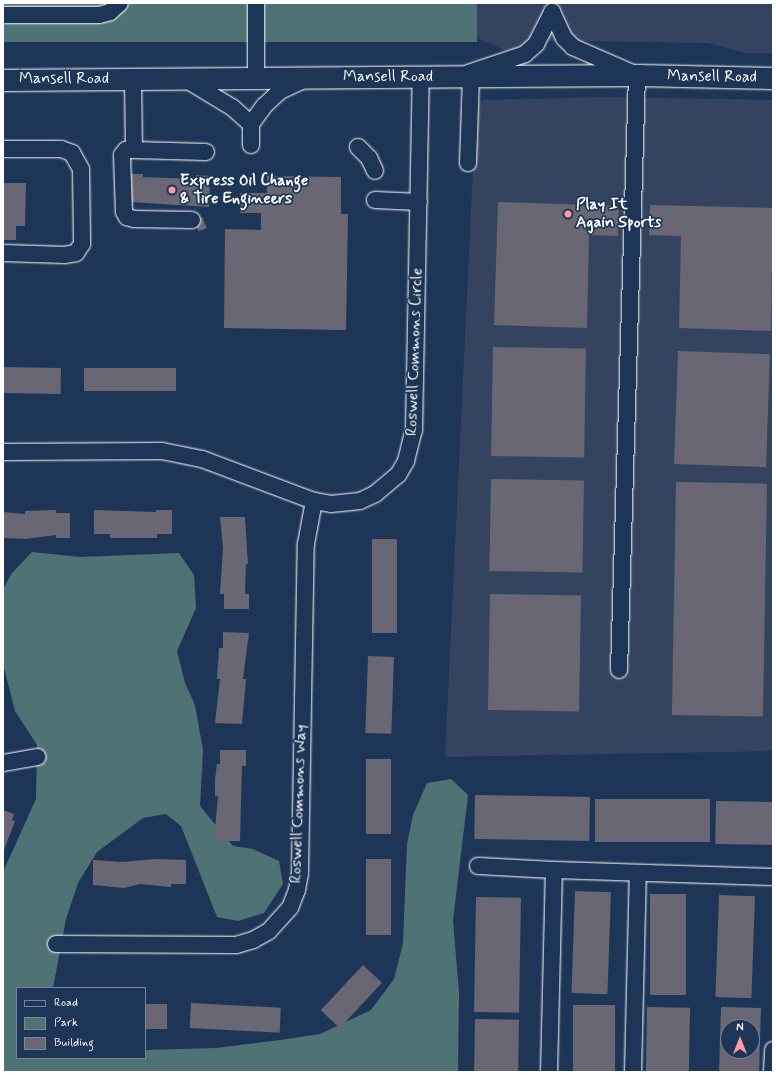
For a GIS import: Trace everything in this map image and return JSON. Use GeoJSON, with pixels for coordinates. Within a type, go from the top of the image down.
{"type":"FeatureCollection","features":[{"type":"Feature","properties":{"kind":"main road","name":"Mansell Road"},"geometry":{"type":"LineString","coordinates":[[3,80],[768,74]]}},
{"type":"Feature","properties":{"kind":"street"},"geometry":{"type":"LineString","coordinates":[[3,15],[99,15],[110,12],[120,3]]}},
{"type":"Feature","properties":{"kind":"street"},"geometry":{"type":"LineString","coordinates":[[256,3],[256,78]]}},
{"type":"Feature","properties":{"kind":"street"},"geometry":{"type":"LineString","coordinates":[[552,7],[564,38],[573,47],[637,75],[619,670]]}},
{"type":"Feature","properties":{"kind":"street"},"geometry":{"type":"LineString","coordinates":[[468,163],[463,77],[525,54],[536,44],[552,7]]}},
{"type":"Feature","properties":{"kind":"street","name":"Roswell Commons Circle"},"geometry":{"type":"LineString","coordinates":[[3,452],[162,451],[202,459],[314,501],[346,504],[375,494],[398,475],[412,446],[421,77]]}},
{"type":"Feature","properties":{"kind":"street"},"geometry":{"type":"LineString","coordinates":[[251,145],[253,122],[280,91],[308,78]]}},
{"type":"Feature","properties":{"kind":"street"},"geometry":{"type":"LineString","coordinates":[[133,79],[134,150]]}},
{"type":"Feature","properties":{"kind":"street"},"geometry":{"type":"LineString","coordinates":[[185,79],[253,122]]}},
{"type":"Feature","properties":{"kind":"street"},"geometry":{"type":"LineString","coordinates":[[358,147],[369,158],[376,171]]}},
{"type":"Feature","properties":{"kind":"street"},"geometry":{"type":"LineString","coordinates":[[3,149],[61,149],[72,152],[81,169],[82,244],[76,253],[65,255],[3,253]]}},
{"type":"Feature","properties":{"kind":"street"},"geometry":{"type":"LineString","coordinates":[[192,220],[127,217],[124,212],[122,155],[126,150],[206,152]]}},
{"type":"Feature","properties":{"kind":"street"},"geometry":{"type":"LineString","coordinates":[[375,200],[418,202]]}},
{"type":"Feature","properties":{"kind":"street","name":"Roswell Commons Way"},"geometry":{"type":"LineString","coordinates":[[56,944],[236,945],[254,940],[269,931],[290,908],[297,890],[300,873],[306,544],[314,501]]}},
{"type":"Feature","properties":{"kind":"street"},"geometry":{"type":"LineString","coordinates":[[3,763],[38,757]]}},
{"type":"Feature","properties":{"kind":"street"},"geometry":{"type":"LineString","coordinates":[[478,866],[773,877]]}},
{"type":"Feature","properties":{"kind":"street"},"geometry":{"type":"LineString","coordinates":[[549,1072],[554,870]]}},
{"type":"Feature","properties":{"kind":"street"},"geometry":{"type":"LineString","coordinates":[[632,1072],[638,873]]}},
{"type":"Feature","properties":{"kind":"street"},"geometry":{"type":"LineString","coordinates":[[772,1072],[773,1050]]}},
{"type":"Feature","properties":{"kind":"shaded area"},"geometry":{"type":"Polygon","coordinates":[[[477,3],[773,3],[773,53],[746,53],[708,43],[577,41],[531,41],[509,52],[477,38],[477,3]]]}},
{"type":"Feature","properties":{"kind":"shaded area"},"geometry":{"type":"Polygon","coordinates":[[[606,97],[773,100],[773,751],[445,757],[476,105],[483,100],[606,97]]]}},
{"type":"Feature","properties":{"kind":"green space"},"geometry":{"type":"Polygon","coordinates":[[[3,3],[477,3],[477,42],[3,42],[3,3]]]}},
{"type":"Feature","properties":{"kind":"green space"},"geometry":{"type":"Polygon","coordinates":[[[32,552],[80,557],[179,553],[194,575],[196,608],[177,651],[185,683],[195,705],[203,750],[200,806],[233,846],[253,849],[279,861],[283,884],[264,913],[238,921],[217,917],[181,826],[166,814],[143,818],[97,852],[78,883],[66,919],[53,987],[16,987],[16,1059],[146,1059],[146,1050],[216,1048],[320,1034],[371,1010],[394,979],[403,943],[407,844],[413,815],[427,783],[451,779],[468,795],[453,920],[459,993],[458,1072],[3,1072],[3,872],[36,799],[37,745],[15,711],[3,664],[3,589],[12,573],[32,552]]]}},
{"type":"Feature","properties":{"kind":"building"},"geometry":{"type":"Polygon","coordinates":[[[131,174],[143,174],[143,177],[196,179],[196,175],[210,176],[209,207],[130,202],[131,174]]]}},
{"type":"Feature","properties":{"kind":"building"},"geometry":{"type":"Polygon","coordinates":[[[267,176],[341,177],[341,214],[348,214],[346,330],[224,328],[225,229],[261,230],[261,213],[240,213],[240,193],[267,193],[267,176]]]}},
{"type":"Feature","properties":{"kind":"building"},"geometry":{"type":"Polygon","coordinates":[[[3,183],[26,183],[25,226],[16,226],[16,240],[3,240],[3,183]]]}},
{"type":"Feature","properties":{"kind":"building"},"geometry":{"type":"Polygon","coordinates":[[[498,202],[619,206],[618,236],[589,235],[587,328],[494,325],[498,202]]]}},
{"type":"Feature","properties":{"kind":"building"},"geometry":{"type":"Polygon","coordinates":[[[650,205],[773,208],[771,331],[679,328],[681,236],[649,235],[650,205]]]}},
{"type":"Feature","properties":{"kind":"building"},"geometry":{"type":"Polygon","coordinates":[[[202,217],[207,228],[199,232],[194,221],[202,217]]]}},
{"type":"Feature","properties":{"kind":"building"},"geometry":{"type":"Polygon","coordinates":[[[493,347],[586,349],[584,458],[491,456],[493,347]]]}},
{"type":"Feature","properties":{"kind":"building"},"geometry":{"type":"Polygon","coordinates":[[[678,351],[770,354],[766,467],[674,464],[678,351]]]}},
{"type":"Feature","properties":{"kind":"building"},"geometry":{"type":"Polygon","coordinates":[[[3,367],[61,368],[61,394],[3,393],[3,367]]]}},
{"type":"Feature","properties":{"kind":"building"},"geometry":{"type":"Polygon","coordinates":[[[84,368],[176,368],[176,391],[84,391],[84,368]]]}},
{"type":"Feature","properties":{"kind":"building"},"geometry":{"type":"Polygon","coordinates":[[[491,479],[584,481],[582,573],[489,571],[491,479]]]}},
{"type":"Feature","properties":{"kind":"building"},"geometry":{"type":"Polygon","coordinates":[[[676,482],[767,484],[763,717],[672,715],[676,482]]]}},
{"type":"Feature","properties":{"kind":"building"},"geometry":{"type":"Polygon","coordinates":[[[56,510],[56,513],[70,513],[70,538],[56,538],[56,535],[26,539],[3,538],[3,512],[25,514],[25,511],[56,510]]]}},
{"type":"Feature","properties":{"kind":"building"},"geometry":{"type":"Polygon","coordinates":[[[94,510],[156,512],[156,510],[172,510],[172,534],[157,534],[157,538],[110,538],[110,534],[94,534],[94,510]]]}},
{"type":"Feature","properties":{"kind":"building"},"geometry":{"type":"Polygon","coordinates":[[[220,517],[245,517],[248,564],[246,564],[245,594],[249,594],[249,609],[224,609],[224,594],[220,594],[223,548],[220,517]]]}},
{"type":"Feature","properties":{"kind":"building"},"geometry":{"type":"Polygon","coordinates":[[[372,539],[397,539],[397,633],[372,633],[372,539]]]}},
{"type":"Feature","properties":{"kind":"building"},"geometry":{"type":"Polygon","coordinates":[[[490,594],[581,596],[579,712],[488,710],[490,594]]]}},
{"type":"Feature","properties":{"kind":"building"},"geometry":{"type":"Polygon","coordinates":[[[223,632],[249,633],[243,679],[246,679],[242,724],[215,723],[220,679],[217,679],[219,648],[223,648],[223,632]]]}},
{"type":"Feature","properties":{"kind":"building"},"geometry":{"type":"Polygon","coordinates":[[[368,656],[394,657],[391,734],[365,733],[368,656]]]}},
{"type":"Feature","properties":{"kind":"building"},"geometry":{"type":"Polygon","coordinates":[[[220,750],[246,750],[246,766],[242,766],[240,841],[214,841],[218,796],[215,796],[215,779],[217,764],[220,764],[220,750]]]}},
{"type":"Feature","properties":{"kind":"building"},"geometry":{"type":"Polygon","coordinates":[[[366,759],[391,759],[391,834],[366,834],[366,759]]]}},
{"type":"Feature","properties":{"kind":"building"},"geometry":{"type":"Polygon","coordinates":[[[475,795],[590,797],[589,841],[474,839],[475,795]]]}},
{"type":"Feature","properties":{"kind":"building"},"geometry":{"type":"Polygon","coordinates":[[[595,799],[710,799],[710,842],[595,842],[595,799]]]}},
{"type":"Feature","properties":{"kind":"building"},"geometry":{"type":"Polygon","coordinates":[[[716,801],[773,802],[772,845],[715,844],[716,801]]]}},
{"type":"Feature","properties":{"kind":"building"},"geometry":{"type":"Polygon","coordinates":[[[3,810],[14,814],[12,820],[15,821],[3,853],[3,810]]]}},
{"type":"Feature","properties":{"kind":"building"},"geometry":{"type":"Polygon","coordinates":[[[155,859],[186,860],[186,884],[171,884],[171,887],[140,884],[124,888],[93,885],[93,860],[123,862],[155,859]]]}},
{"type":"Feature","properties":{"kind":"building"},"geometry":{"type":"Polygon","coordinates":[[[366,859],[391,859],[391,935],[366,935],[366,859]]]}},
{"type":"Feature","properties":{"kind":"building"},"geometry":{"type":"Polygon","coordinates":[[[575,891],[611,892],[607,994],[571,993],[575,891]]]}},
{"type":"Feature","properties":{"kind":"building"},"geometry":{"type":"Polygon","coordinates":[[[650,894],[686,894],[686,995],[650,995],[650,894]]]}},
{"type":"Feature","properties":{"kind":"building"},"geometry":{"type":"Polygon","coordinates":[[[719,895],[755,896],[751,998],[715,997],[719,895]]]}},
{"type":"Feature","properties":{"kind":"building"},"geometry":{"type":"Polygon","coordinates":[[[476,897],[521,898],[519,1013],[474,1012],[476,897]]]}},
{"type":"Feature","properties":{"kind":"building"},"geometry":{"type":"Polygon","coordinates":[[[363,965],[382,983],[340,1028],[321,1010],[363,965]]]}},
{"type":"Feature","properties":{"kind":"building"},"geometry":{"type":"Polygon","coordinates":[[[191,1003],[281,1008],[280,1033],[190,1028],[191,1003]]]}},
{"type":"Feature","properties":{"kind":"building"},"geometry":{"type":"Polygon","coordinates":[[[146,1004],[167,1004],[167,1029],[146,1029],[146,1004]]]}},
{"type":"Feature","properties":{"kind":"building"},"geometry":{"type":"Polygon","coordinates":[[[573,1005],[615,1005],[615,1072],[573,1072],[573,1005]]]}},
{"type":"Feature","properties":{"kind":"building"},"geometry":{"type":"Polygon","coordinates":[[[647,1007],[690,1008],[689,1072],[646,1072],[647,1007]]]}},
{"type":"Feature","properties":{"kind":"building"},"geometry":{"type":"Polygon","coordinates":[[[721,1007],[761,1008],[760,1040],[760,1019],[721,1019],[721,1007]]]}},
{"type":"Feature","properties":{"kind":"building"},"geometry":{"type":"Polygon","coordinates":[[[475,1019],[519,1020],[518,1072],[474,1072],[475,1019]]]}},
{"type":"Feature","properties":{"kind":"building"},"geometry":{"type":"Polygon","coordinates":[[[720,1040],[720,1059],[759,1059],[759,1072],[719,1072],[720,1040]]]}},
{"type":"Feature","properties":{"kind":"place","name":"Express Oil Change & Tire Engineers"},"geometry":{"type":"Point","coordinates":[172,190]}},
{"type":"Feature","properties":{"kind":"place","name":"Play It Again Sports"},"geometry":{"type":"Point","coordinates":[568,214]}}]}
